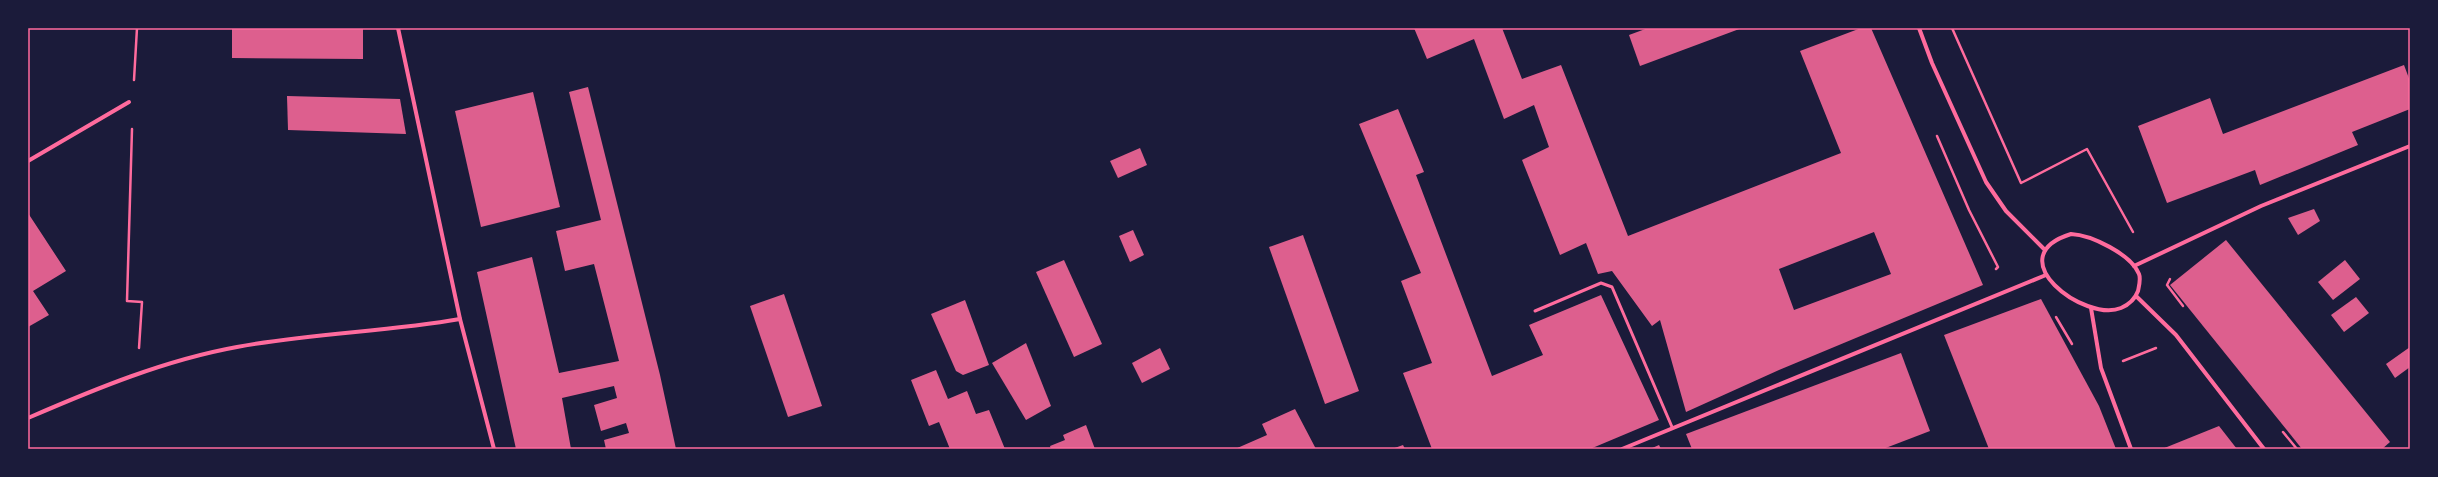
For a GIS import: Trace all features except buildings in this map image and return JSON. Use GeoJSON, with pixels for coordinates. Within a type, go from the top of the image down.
{"type":"FeatureCollection","features":[{"type":"Feature","properties":{"kind":"street"},"geometry":{"type":"LineString","coordinates":[[398,28],[460,319],[494,449]]}},
{"type":"Feature","properties":{"kind":"street"},"geometry":{"type":"LineString","coordinates":[[1919,28],[1982,175],[2006,211],[2044,249]]}},
{"type":"Feature","properties":{"kind":"street"},"geometry":{"type":"LineString","coordinates":[[28,161],[129,102]]}},
{"type":"Feature","properties":{"kind":"street"},"geometry":{"type":"LineString","coordinates":[[2134,266],[2261,206],[2410,146]]}},
{"type":"Feature","properties":{"kind":"street"},"geometry":{"type":"LineString","coordinates":[[2071,234],[2082,234],[2114,249],[2134,266],[2140,275],[2136,296],[2122,308],[2113,310],[2091,308],[2052,282],[2046,275],[2041,257],[2044,249],[2060,237],[2071,234]]}},
{"type":"Feature","properties":{"kind":"street"},"geometry":{"type":"LineString","coordinates":[[1622,449],[1672,427],[2046,275]]}},
{"type":"Feature","properties":{"kind":"street"},"geometry":{"type":"LineString","coordinates":[[2136,296],[2176,335],[2264,449]]}},
{"type":"Feature","properties":{"kind":"street"},"geometry":{"type":"LineString","coordinates":[[2091,308],[2101,368],[2131,449]]}},
{"type":"Feature","properties":{"kind":"street"},"geometry":{"type":"LineString","coordinates":[[28,418],[99,388],[201,354],[238,346],[460,319]]}},
{"type":"Feature","properties":{"kind":"lane"},"geometry":{"type":"LineString","coordinates":[[1535,311],[1601,283],[1612,287],[1672,427]]}},
{"type":"Feature","properties":{"kind":"path"},"geometry":{"type":"LineString","coordinates":[[133,87],[137,28]]}},
{"type":"Feature","properties":{"kind":"path"},"geometry":{"type":"LineString","coordinates":[[1952,28],[2021,183],[2087,149],[2134,234]]}},
{"type":"Feature","properties":{"kind":"path"},"geometry":{"type":"LineString","coordinates":[[132,126],[127,301],[142,302],[139,348]]}},
{"type":"Feature","properties":{"kind":"path"},"geometry":{"type":"LineString","coordinates":[[2170,279],[2167,285],[2185,309]]}},
{"type":"Feature","properties":{"kind":"path"},"geometry":{"type":"LineString","coordinates":[[2054,314],[2073,346]]}},
{"type":"Feature","properties":{"kind":"path"},"geometry":{"type":"LineString","coordinates":[[2116,364],[2161,346]]}}]}
